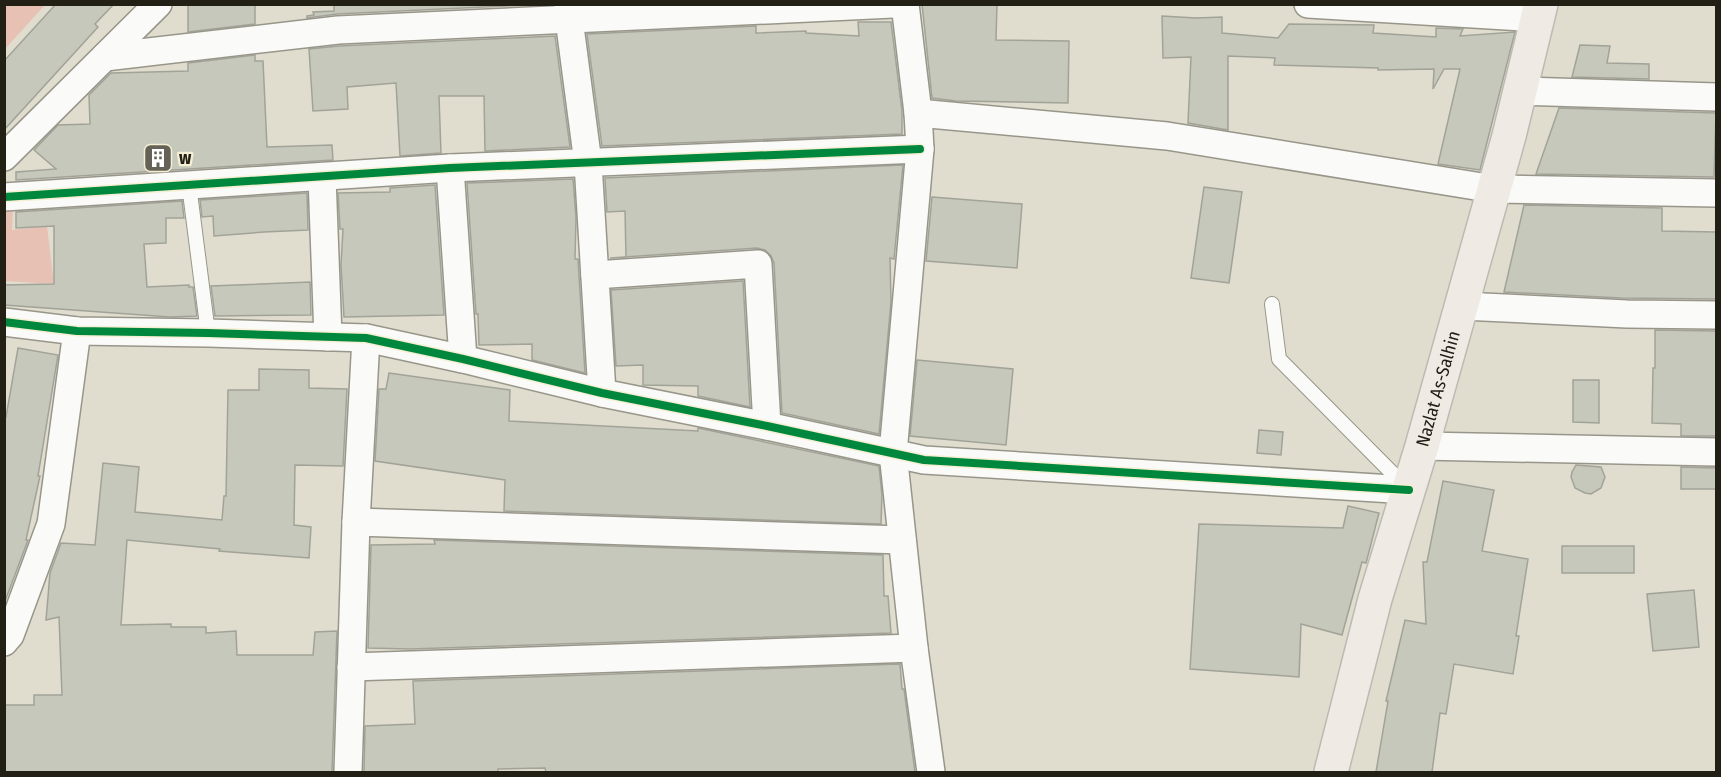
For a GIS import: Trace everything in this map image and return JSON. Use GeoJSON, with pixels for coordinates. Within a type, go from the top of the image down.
{"type":"FeatureCollection","features":[{"type":"Feature","properties":{"kind":"main road","name":"Nazlat As-Salhin"},"geometry":{"type":"LineString","coordinates":[[1331,772],[1375,599],[1422,446],[1494,189],[1539,11]]}},
{"type":"Feature","properties":{"kind":"street"},"geometry":{"type":"LineString","coordinates":[[4,157],[158,4]]}},
{"type":"Feature","properties":{"kind":"street"},"geometry":{"type":"LineString","coordinates":[[105,57],[338,30],[569,12],[893,4]]}},
{"type":"Feature","properties":{"kind":"street"},"geometry":{"type":"LineString","coordinates":[[905,4],[920,149],[893,453],[914,648],[931,772]]}},
{"type":"Feature","properties":{"kind":"street"},"geometry":{"type":"LineString","coordinates":[[1308,4],[1539,11]]}},
{"type":"Feature","properties":{"kind":"street"},"geometry":{"type":"LineString","coordinates":[[569,12],[588,163],[602,393]]}},
{"type":"Feature","properties":{"kind":"street"},"geometry":{"type":"LineString","coordinates":[[1520,92],[1716,97]]}},
{"type":"Feature","properties":{"kind":"street"},"geometry":{"type":"LineString","coordinates":[[918,113],[1167,136],[1494,189],[1716,193]]}},
{"type":"Feature","properties":{"kind":"street"},"geometry":{"type":"LineString","coordinates":[[4,197],[450,168],[920,149]]}},
{"type":"Feature","properties":{"kind":"street"},"geometry":{"type":"LineString","coordinates":[[450,168],[463,359]]}},
{"type":"Feature","properties":{"kind":"street"},"geometry":{"type":"LineString","coordinates":[[322,177],[328,337]]}},
{"type":"Feature","properties":{"kind":"street"},"geometry":{"type":"LineString","coordinates":[[595,275],[758,264],[767,426]]}},
{"type":"Feature","properties":{"kind":"street"},"geometry":{"type":"LineString","coordinates":[[1462,306],[1627,314],[1716,315]]}},
{"type":"Feature","properties":{"kind":"street"},"geometry":{"type":"LineString","coordinates":[[4,322],[77,332],[366,338],[602,393],[924,460],[1409,490]]}},
{"type":"Feature","properties":{"kind":"street"},"geometry":{"type":"LineString","coordinates":[[4,642],[10,635],[51,524],[77,332]]}},
{"type":"Feature","properties":{"kind":"street"},"geometry":{"type":"LineString","coordinates":[[348,772],[356,522],[366,338]]}},
{"type":"Feature","properties":{"kind":"street"},"geometry":{"type":"LineString","coordinates":[[1422,446],[1716,452]]}},
{"type":"Feature","properties":{"kind":"street"},"geometry":{"type":"LineString","coordinates":[[356,522],[902,540]]}},
{"type":"Feature","properties":{"kind":"street"},"geometry":{"type":"LineString","coordinates":[[351,667],[914,648]]}},
{"type":"Feature","properties":{"kind":"lane"},"geometry":{"type":"LineString","coordinates":[[189,185],[208,333]]}},
{"type":"Feature","properties":{"kind":"lane"},"geometry":{"type":"LineString","coordinates":[[1272,304],[1280,359],[1409,490]]}},
{"type":"Feature","properties":{"kind":"shaded area"},"geometry":{"type":"Polygon","coordinates":[[[4,5],[45,5],[5,49],[4,5]]]}},
{"type":"Feature","properties":{"kind":"shaded area"},"geometry":{"type":"Polygon","coordinates":[[[13,208],[12,230],[47,226],[54,284],[5,281],[4,209],[13,208]]]}},
{"type":"Feature","properties":{"kind":"building"},"geometry":{"type":"Polygon","coordinates":[[[56,4],[114,4],[95,24],[98,27],[4,130],[4,61],[56,4]]]}},
{"type":"Feature","properties":{"kind":"building"},"geometry":{"type":"Polygon","coordinates":[[[188,4],[255,4],[255,24],[188,32],[188,4]]]}},
{"type":"Feature","properties":{"kind":"building"},"geometry":{"type":"Polygon","coordinates":[[[334,4],[546,4],[337,14],[307,18],[307,16],[314,15],[313,12],[334,11],[334,4]]]}},
{"type":"Feature","properties":{"kind":"building"},"geometry":{"type":"Polygon","coordinates":[[[922,4],[997,4],[996,40],[1069,41],[1068,103],[956,101],[932,98],[922,4]]]}},
{"type":"Feature","properties":{"kind":"building"},"geometry":{"type":"Polygon","coordinates":[[[1162,16],[1222,17],[1222,33],[1278,38],[1289,24],[1374,25],[1373,33],[1436,37],[1436,28],[1463,29],[1460,36],[1515,32],[1480,170],[1438,164],[1460,69],[1444,69],[1433,89],[1434,69],[1378,70],[1378,68],[1274,65],[1275,58],[1228,56],[1228,130],[1188,123],[1191,57],[1163,58],[1162,16]]]}},
{"type":"Feature","properties":{"kind":"building"},"geometry":{"type":"Polygon","coordinates":[[[858,22],[891,22],[902,111],[902,134],[602,146],[587,34],[756,26],[756,33],[806,31],[806,33],[859,36],[858,22]]]}},
{"type":"Feature","properties":{"kind":"building"},"geometry":{"type":"Polygon","coordinates":[[[555,36],[570,147],[485,151],[484,96],[439,96],[441,153],[400,156],[396,83],[347,87],[348,109],[313,111],[309,49],[555,36]]]}},
{"type":"Feature","properties":{"kind":"building"},"geometry":{"type":"Polygon","coordinates":[[[1580,45],[1610,46],[1607,63],[1649,64],[1649,79],[1572,77],[1580,45]]]}},
{"type":"Feature","properties":{"kind":"building"},"geometry":{"type":"Polygon","coordinates":[[[255,55],[255,61],[263,61],[267,147],[332,145],[333,160],[16,180],[16,172],[56,169],[34,150],[58,125],[90,124],[89,95],[111,73],[188,71],[188,63],[255,55]]]}},
{"type":"Feature","properties":{"kind":"building"},"geometry":{"type":"Polygon","coordinates":[[[1559,108],[1716,113],[1714,177],[1536,174],[1559,108]]]}},
{"type":"Feature","properties":{"kind":"building"},"geometry":{"type":"Polygon","coordinates":[[[903,165],[894,259],[890,258],[891,302],[879,434],[782,413],[774,263],[765,250],[757,248],[626,257],[625,211],[607,212],[605,178],[903,165]]]}},
{"type":"Feature","properties":{"kind":"building"},"geometry":{"type":"Polygon","coordinates":[[[573,179],[576,217],[575,259],[578,259],[585,373],[532,360],[532,344],[479,345],[467,183],[573,179]]]}},
{"type":"Feature","properties":{"kind":"building"},"geometry":{"type":"Polygon","coordinates":[[[435,185],[444,315],[344,317],[341,265],[343,229],[340,229],[338,193],[390,192],[390,188],[435,185]]]}},
{"type":"Feature","properties":{"kind":"building"},"geometry":{"type":"Polygon","coordinates":[[[1204,187],[1242,192],[1229,283],[1191,278],[1204,187]]]}},
{"type":"Feature","properties":{"kind":"building"},"geometry":{"type":"Polygon","coordinates":[[[307,193],[308,230],[214,236],[213,216],[202,217],[200,200],[307,193]]]}},
{"type":"Feature","properties":{"kind":"building"},"geometry":{"type":"Polygon","coordinates":[[[932,197],[1022,204],[1017,268],[926,261],[932,197]]]}},
{"type":"Feature","properties":{"kind":"building"},"geometry":{"type":"Polygon","coordinates":[[[182,201],[184,218],[166,218],[166,243],[144,244],[147,287],[189,285],[193,287],[197,316],[170,317],[4,305],[4,285],[54,284],[54,226],[16,228],[16,212],[182,201]]]}},
{"type":"Feature","properties":{"kind":"building"},"geometry":{"type":"Polygon","coordinates":[[[1524,205],[1662,208],[1662,231],[1716,232],[1716,299],[1621,298],[1504,292],[1524,205]]]}},
{"type":"Feature","properties":{"kind":"building"},"geometry":{"type":"Polygon","coordinates":[[[743,281],[750,407],[698,396],[698,386],[643,385],[643,365],[616,366],[611,290],[743,281]]]}},
{"type":"Feature","properties":{"kind":"building"},"geometry":{"type":"Polygon","coordinates":[[[310,282],[311,315],[215,316],[211,286],[310,282]]]}},
{"type":"Feature","properties":{"kind":"building"},"geometry":{"type":"Polygon","coordinates":[[[1655,330],[1716,331],[1716,436],[1681,436],[1681,424],[1652,423],[1655,330]]]}},
{"type":"Feature","properties":{"kind":"building"},"geometry":{"type":"Polygon","coordinates":[[[18,348],[58,355],[38,476],[40,476],[26,540],[28,540],[4,604],[4,416],[6,417],[18,348]]]}},
{"type":"Feature","properties":{"kind":"building"},"geometry":{"type":"Polygon","coordinates":[[[917,360],[1013,369],[1006,445],[910,436],[917,360]]]}},
{"type":"Feature","properties":{"kind":"building"},"geometry":{"type":"Polygon","coordinates":[[[259,369],[309,370],[309,388],[347,389],[343,466],[295,465],[294,525],[311,527],[309,558],[219,551],[220,549],[127,540],[121,625],[171,624],[171,627],[206,627],[206,633],[236,631],[237,655],[313,655],[315,632],[337,631],[332,772],[4,772],[4,705],[34,705],[34,695],[62,695],[59,617],[46,620],[50,573],[61,543],[95,545],[103,463],[139,467],[135,512],[222,520],[224,496],[226,496],[228,390],[259,390],[259,369]]]}},
{"type":"Feature","properties":{"kind":"building"},"geometry":{"type":"Polygon","coordinates":[[[389,373],[510,390],[509,421],[698,431],[698,428],[879,466],[882,495],[881,524],[504,511],[505,480],[375,461],[379,389],[386,389],[389,373]]]}},
{"type":"Feature","properties":{"kind":"building"},"geometry":{"type":"Polygon","coordinates":[[[1573,380],[1599,380],[1599,423],[1573,422],[1573,380]]]}},
{"type":"Feature","properties":{"kind":"building"},"geometry":{"type":"Polygon","coordinates":[[[1259,430],[1283,432],[1281,455],[1257,453],[1259,430]]]}},
{"type":"Feature","properties":{"kind":"building"},"geometry":{"type":"Polygon","coordinates":[[[1576,465],[1601,467],[1605,477],[1601,488],[1591,494],[1575,488],[1571,477],[1576,465]]]}},
{"type":"Feature","properties":{"kind":"building"},"geometry":{"type":"Polygon","coordinates":[[[1681,467],[1716,468],[1716,489],[1681,489],[1681,467]]]}},
{"type":"Feature","properties":{"kind":"building"},"geometry":{"type":"Polygon","coordinates":[[[1443,481],[1494,490],[1482,551],[1528,559],[1516,636],[1519,636],[1513,674],[1454,664],[1446,714],[1440,713],[1432,772],[1376,772],[1388,701],[1386,701],[1405,620],[1426,624],[1423,562],[1427,562],[1443,481]]]}},
{"type":"Feature","properties":{"kind":"building"},"geometry":{"type":"Polygon","coordinates":[[[1348,506],[1379,513],[1366,563],[1362,562],[1342,635],[1301,624],[1299,677],[1190,669],[1199,524],[1343,528],[1348,506]]]}},
{"type":"Feature","properties":{"kind":"building"},"geometry":{"type":"Polygon","coordinates":[[[434,540],[883,555],[884,596],[888,596],[891,633],[410,649],[368,648],[371,545],[435,544],[434,540]]]}},
{"type":"Feature","properties":{"kind":"building"},"geometry":{"type":"Polygon","coordinates":[[[1562,546],[1634,546],[1634,573],[1562,573],[1562,546]]]}},
{"type":"Feature","properties":{"kind":"building"},"geometry":{"type":"Polygon","coordinates":[[[1694,590],[1699,647],[1653,651],[1647,594],[1694,590]]]}},
{"type":"Feature","properties":{"kind":"building"},"geometry":{"type":"Polygon","coordinates":[[[900,664],[915,772],[546,772],[545,768],[498,769],[498,772],[364,772],[365,726],[415,724],[413,681],[900,664]]]}},
{"type":"Feature","properties":{"kind":"cycle path"},"geometry":{"type":"LineString","coordinates":[[4,197],[450,168],[920,149]]}},
{"type":"Feature","properties":{"kind":"cycle path"},"geometry":{"type":"LineString","coordinates":[[4,322],[77,331],[366,338],[602,393],[924,460],[1409,490]]}},
{"type":"Feature","properties":{"kind":"place","name":"w"},"geometry":{"type":"Point","coordinates":[158,158]}}]}
